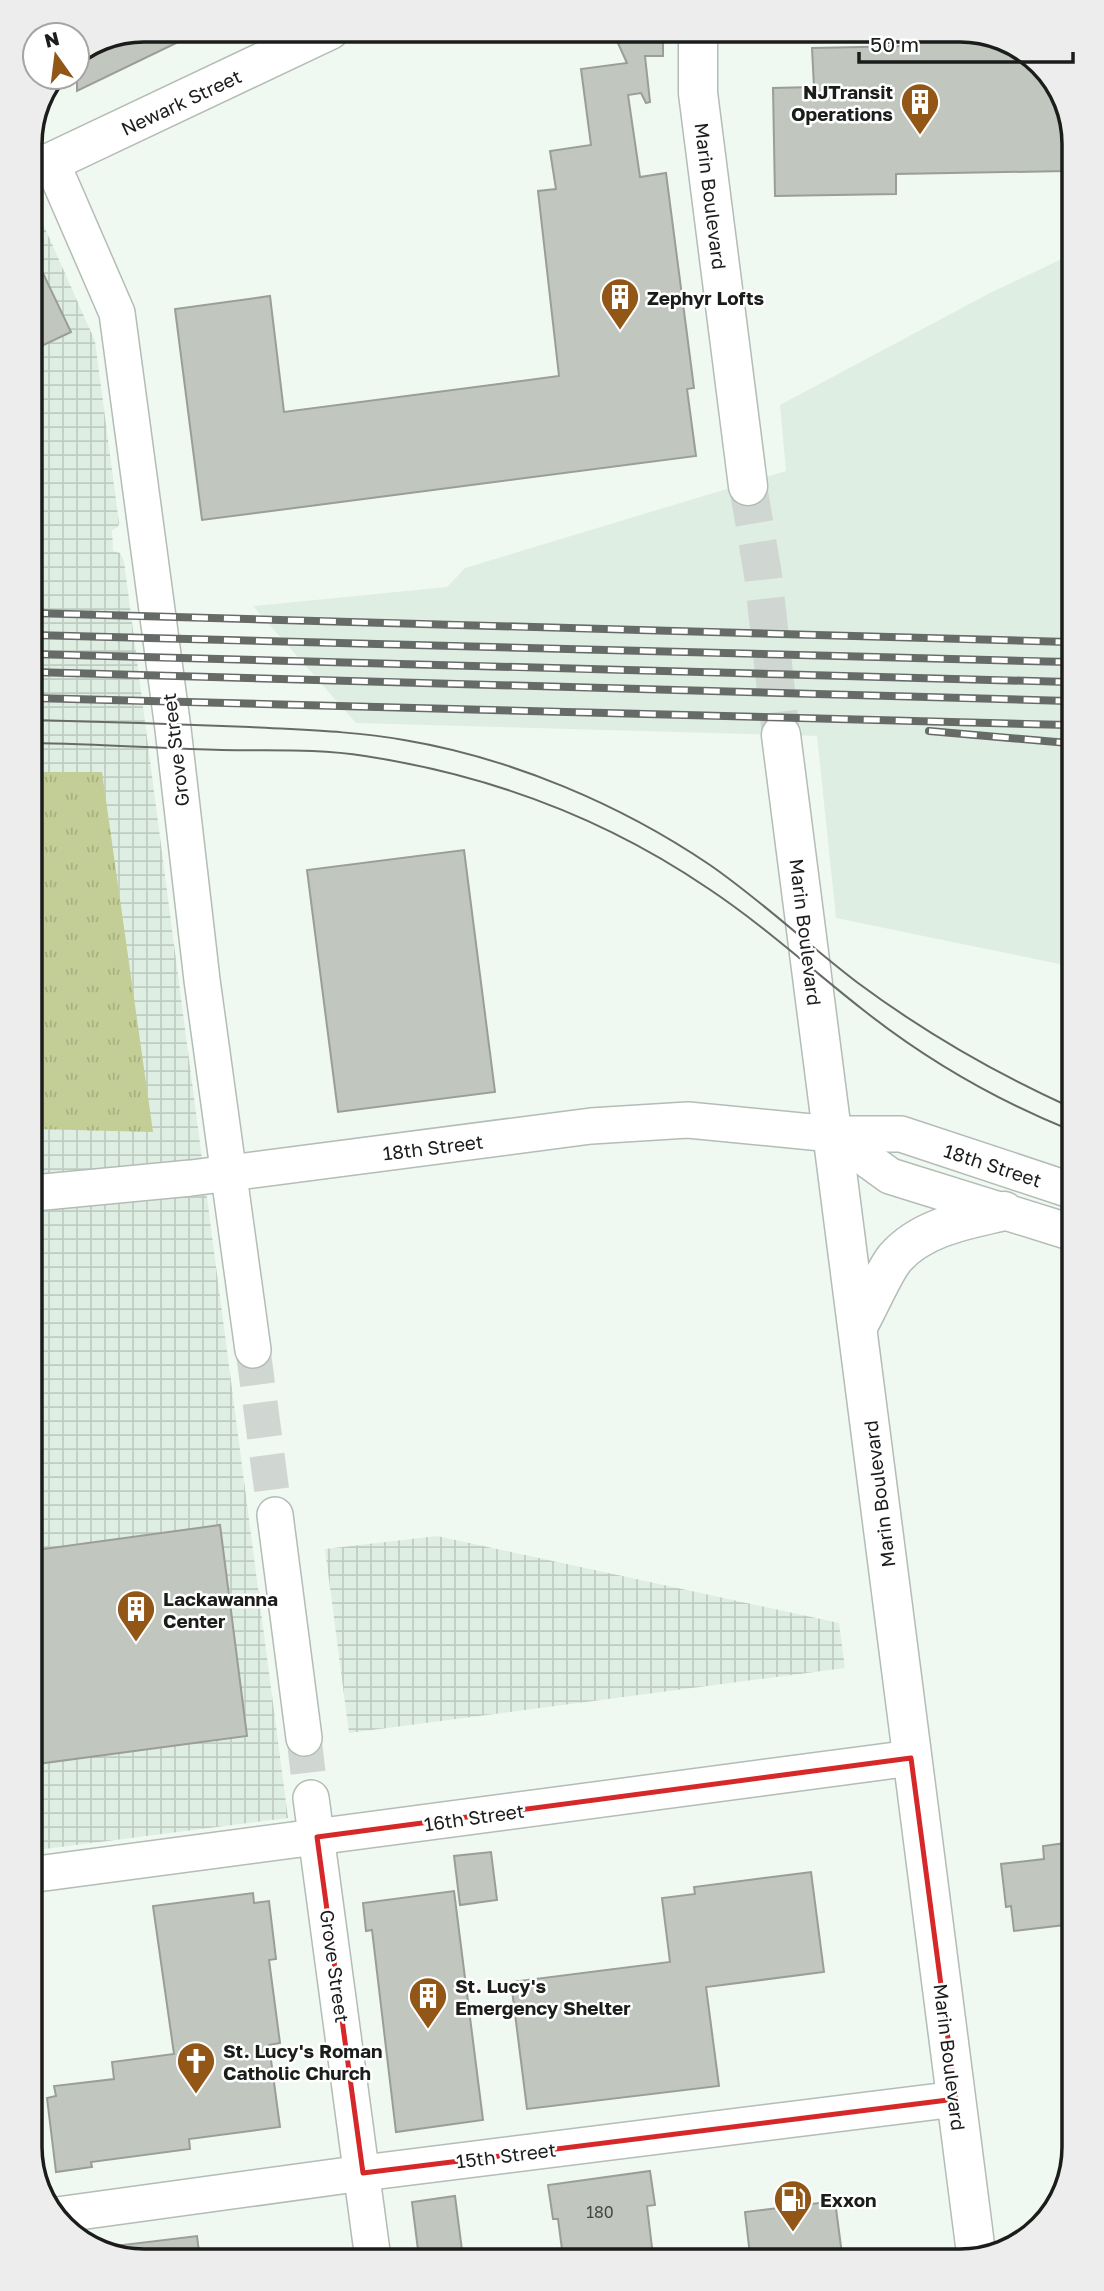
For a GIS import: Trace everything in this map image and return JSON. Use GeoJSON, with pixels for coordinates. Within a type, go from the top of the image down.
{"type":"FeatureCollection","features":[{"type":"Feature","properties":{"kind":"main road","name":"Newark Street"},"geometry":{"type":"LineString","coordinates":[[42,166],[304,42]]}},
{"type":"Feature","properties":{"kind":"main road","name":"Marin Boulevard"},"geometry":{"type":"LineString","coordinates":[[698,42],[698,93],[748,486]]}},
{"type":"Feature","properties":{"kind":"main road","name":"Marin Boulevard"},"geometry":{"type":"LineString","coordinates":[[781,736],[975,2247]]}},
{"type":"Feature","properties":{"kind":"main road"},"geometry":{"type":"LineString","coordinates":[[858,1326],[893,1260],[910,1245],[940,1228],[1004,1211]]}},
{"type":"Feature","properties":{"kind":"street","name":"Grove Street"},"geometry":{"type":"LineString","coordinates":[[42,168],[117,313],[253,1350]]}},
{"type":"Feature","properties":{"kind":"street","name":"18th Street"},"geometry":{"type":"LineString","coordinates":[[42,1193],[230,1173],[656,1120],[720,1121],[832,1134],[901,1134],[1062,1187]]}},
{"type":"Feature","properties":{"kind":"street","name":"18th Street"},"geometry":{"type":"LineString","coordinates":[[832,1134],[890,1176],[1062,1229]]}},
{"type":"Feature","properties":{"kind":"street"},"geometry":{"type":"LineString","coordinates":[[275,1516],[304,1738]]}},
{"type":"Feature","properties":{"kind":"street","name":"16th Street"},"geometry":{"type":"LineString","coordinates":[[42,1873],[911,1758]]}},
{"type":"Feature","properties":{"kind":"street","name":"Grove Street"},"geometry":{"type":"LineString","coordinates":[[311,1798],[372,2249]]}},
{"type":"Feature","properties":{"kind":"street","name":"15th Street"},"geometry":{"type":"LineString","coordinates":[[67,2214],[363,2173],[956,2099]]}},
{"type":"Feature","properties":{"kind":"highlighted area"},"geometry":{"type":"Polygon","coordinates":[[[911,1758],[956,2099],[363,2173],[317,1837],[911,1758]]]}},
{"type":"Feature","properties":{"kind":"shaded area"},"geometry":{"type":"Polygon","coordinates":[[[42,224],[95,341],[119,523],[118,527],[112,530],[113,551],[120,553],[124,561],[288,1818],[42,1849],[42,224]]]}},
{"type":"Feature","properties":{"kind":"shaded area"},"geometry":{"type":"Polygon","coordinates":[[[1062,259],[1062,965],[836,918],[817,736],[356,723],[253,606],[447,587],[465,568],[786,471],[780,405],[990,293],[1062,259]]]}},
{"type":"Feature","properties":{"kind":"shaded area"},"geometry":{"type":"Polygon","coordinates":[[[437,1536],[839,1623],[845,1668],[349,1733],[325,1549],[437,1536]]]}},
{"type":"Feature","properties":{"kind":"green space"},"geometry":{"type":"Polygon","coordinates":[[[42,772],[102,772],[153,1132],[42,1129],[42,772]]]}},
{"type":"Feature","properties":{"kind":"building"},"geometry":{"type":"Polygon","coordinates":[[[144,42],[178,42],[91,84],[91,57],[111,47],[144,42]]]}},
{"type":"Feature","properties":{"kind":"building"},"geometry":{"type":"Polygon","coordinates":[[[617,42],[663,42],[663,56],[645,56],[650,102],[646,103],[641,93],[628,95],[640,177],[666,173],[694,388],[687,389],[696,456],[202,520],[175,309],[270,296],[284,412],[559,376],[538,191],[556,189],[550,151],[591,145],[581,69],[627,63],[617,42]]]}},
{"type":"Feature","properties":{"kind":"building","name":"NJTransit Operations"},"geometry":{"type":"Polygon","coordinates":[[[909,42],[967,42],[993,47],[1022,63],[1041,82],[1054,105],[1060,124],[1062,171],[896,174],[896,194],[775,196],[773,88],[814,87],[812,48],[909,46],[909,42]]]}},
{"type":"Feature","properties":{"kind":"building"},"geometry":{"type":"Polygon","coordinates":[[[42,271],[71,332],[42,346],[42,271]]]}},
{"type":"Feature","properties":{"kind":"building"},"geometry":{"type":"Polygon","coordinates":[[[464,850],[495,1092],[338,1112],[307,870],[464,850]]]}},
{"type":"Feature","properties":{"kind":"building","name":"Lackawanna Center"},"geometry":{"type":"Polygon","coordinates":[[[220,1525],[247,1736],[42,1763],[42,1549],[220,1525]]]}},
{"type":"Feature","properties":{"kind":"building"},"geometry":{"type":"Polygon","coordinates":[[[1062,1843],[1062,1925],[1014,1931],[1011,1906],[1006,1907],[1001,1864],[1044,1859],[1043,1846],[1062,1843]]]}},
{"type":"Feature","properties":{"kind":"building"},"geometry":{"type":"Polygon","coordinates":[[[491,1852],[497,1900],[460,1905],[454,1856],[491,1852]]]}},
{"type":"Feature","properties":{"kind":"building"},"geometry":{"type":"Polygon","coordinates":[[[811,1872],[824,1972],[706,1987],[719,2086],[527,2109],[511,1982],[670,1962],[662,1898],[695,1894],[694,1887],[811,1872]]]}},
{"type":"Feature","properties":{"kind":"building","name":"St. Lucy's Emergency Shelter"},"geometry":{"type":"Polygon","coordinates":[[[454,1891],[483,2120],[396,2132],[372,1930],[366,1931],[363,1903],[454,1891]]]}},
{"type":"Feature","properties":{"kind":"building"},"geometry":{"type":"Polygon","coordinates":[[[253,1893],[254,1903],[269,1901],[276,1959],[269,1960],[280,2043],[269,2045],[280,2127],[189,2139],[190,2149],[91,2162],[92,2167],[56,2172],[47,2098],[56,2096],[54,2086],[114,2079],[112,2062],[174,2054],[153,1906],[253,1893]]]}},
{"type":"Feature","properties":{"kind":"building"},"geometry":{"type":"Polygon","coordinates":[[[650,2171],[655,2205],[647,2206],[652,2249],[562,2249],[558,2219],[553,2219],[548,2185],[650,2171]]]}},
{"type":"Feature","properties":{"kind":"building"},"geometry":{"type":"Polygon","coordinates":[[[455,2196],[462,2249],[418,2249],[412,2202],[455,2196]]]}},
{"type":"Feature","properties":{"kind":"building","name":"Exxon"},"geometry":{"type":"Polygon","coordinates":[[[835,2201],[841,2249],[749,2249],[745,2212],[835,2201]]]}},
{"type":"Feature","properties":{"kind":"building"},"geometry":{"type":"Polygon","coordinates":[[[197,2236],[199,2249],[137,2249],[118,2246],[197,2236]]]}},
{"type":"Feature","properties":{"kind":"tunnel"},"geometry":{"type":"LineString","coordinates":[[748,486],[763,575],[781,735]]}},
{"type":"Feature","properties":{"kind":"tunnel"},"geometry":{"type":"LineString","coordinates":[[253,1350],[275,1515]]}},
{"type":"Feature","properties":{"kind":"tunnel"},"geometry":{"type":"LineString","coordinates":[[304,1738],[311,1798]]}},
{"type":"Feature","properties":{"kind":"tram line"},"geometry":{"type":"LineString","coordinates":[[42,720],[250,727],[366,735],[444,748],[524,771],[602,803],[675,843],[729,879],[858,983],[908,1018],[987,1066],[1062,1103]]}},
{"type":"Feature","properties":{"kind":"tram line"},"geometry":{"type":"LineString","coordinates":[[42,743],[347,753],[456,775],[544,803],[629,841],[669,864],[749,917],[862,1009],[911,1045],[988,1092],[1062,1127]]}},
{"type":"Feature","properties":{"kind":"railway"},"geometry":{"type":"LineString","coordinates":[[42,613],[1062,642]]}},
{"type":"Feature","properties":{"kind":"railway"},"geometry":{"type":"LineString","coordinates":[[42,635],[1062,662]]}},
{"type":"Feature","properties":{"kind":"railway"},"geometry":{"type":"LineString","coordinates":[[42,654],[1062,682]]}},
{"type":"Feature","properties":{"kind":"railway"},"geometry":{"type":"LineString","coordinates":[[42,672],[1062,701]]}},
{"type":"Feature","properties":{"kind":"railway"},"geometry":{"type":"LineString","coordinates":[[42,698],[1062,725]]}},
{"type":"Feature","properties":{"kind":"railway"},"geometry":{"type":"LineString","coordinates":[[929,731],[1062,742]]}},
{"type":"Feature","properties":{"kind":"place","name":"NJTransit Operations"},"geometry":{"type":"Point","coordinates":[920,136]}},
{"type":"Feature","properties":{"kind":"place","name":"Zephyr Lofts"},"geometry":{"type":"Point","coordinates":[620,331]}},
{"type":"Feature","properties":{"kind":"place","name":"Lackawanna Center"},"geometry":{"type":"Point","coordinates":[136,1643]}},
{"type":"Feature","properties":{"kind":"place","name":"St. Lucy's Emergency Shelter"},"geometry":{"type":"Point","coordinates":[428,2030]}},
{"type":"Feature","properties":{"kind":"place","name":"St. Lucy's Roman Catholic Church"},"geometry":{"type":"Point","coordinates":[196,2095]}},
{"type":"Feature","properties":{"kind":"place","name":"Exxon"},"geometry":{"type":"Point","coordinates":[793,2233]}}]}
